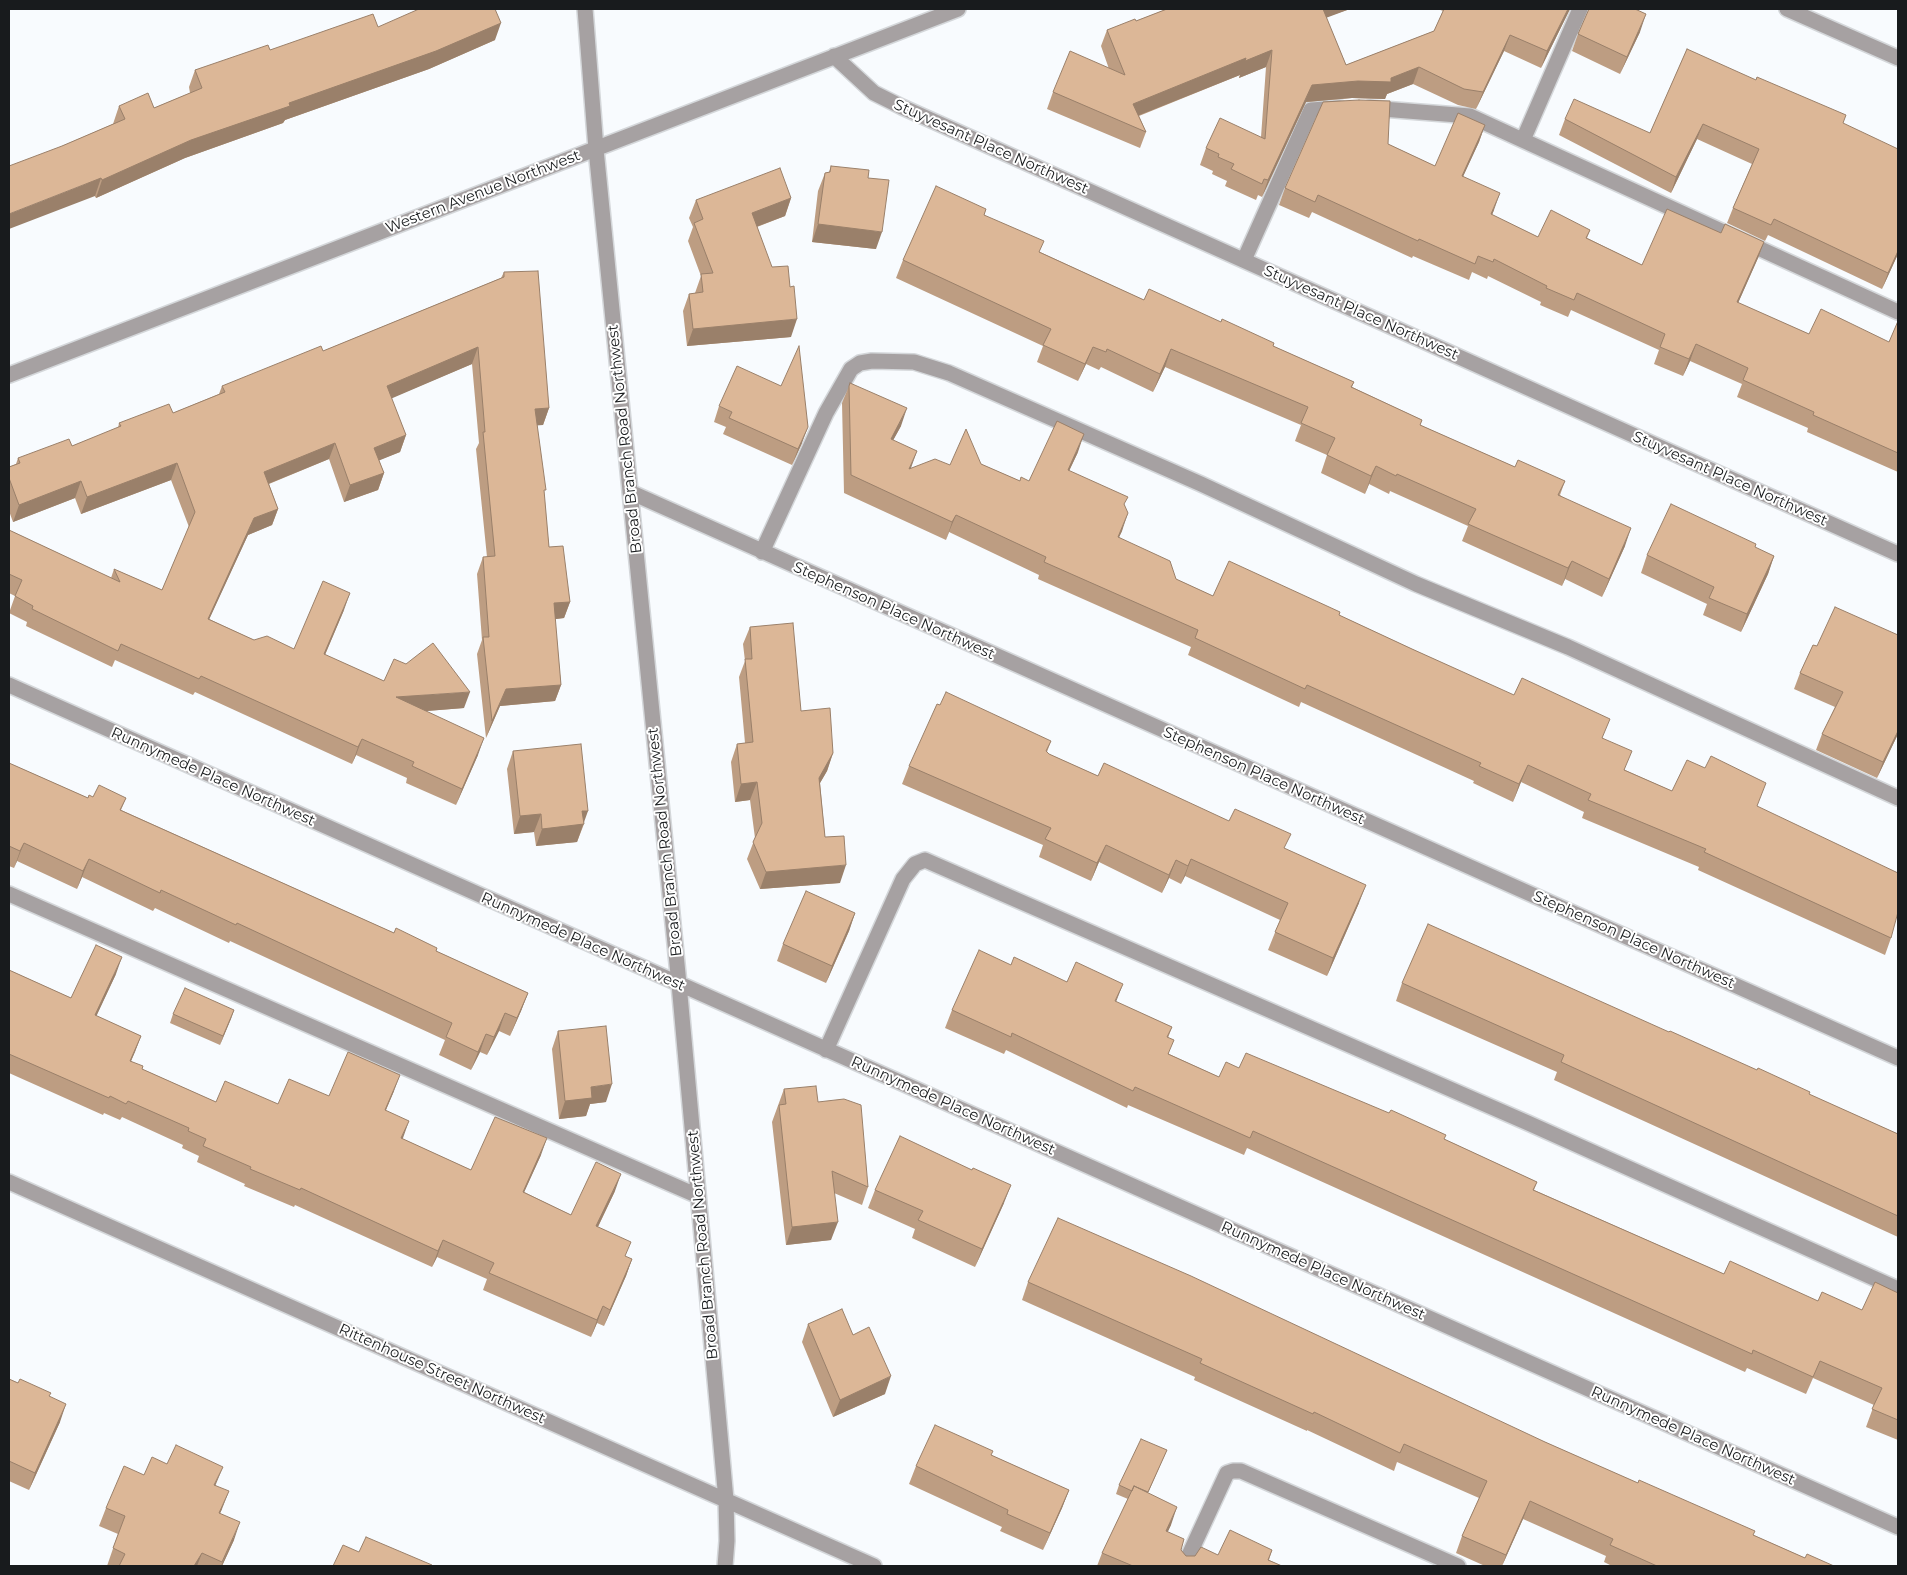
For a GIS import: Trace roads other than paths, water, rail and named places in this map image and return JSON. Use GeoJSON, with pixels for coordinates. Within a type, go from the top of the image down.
{"type":"FeatureCollection","features":[{"type":"Feature","properties":{"kind":"street","name":"Broad Branch Road Northwest"},"geometry":{"type":"LineString","coordinates":[[584,9],[596,149],[679,984],[726,1500],[727,1541],[725,1566]]}},
{"type":"Feature","properties":{"kind":"street","name":"Western Avenue Northwest"},"geometry":{"type":"LineString","coordinates":[[9,375],[958,9]]}},
{"type":"Feature","properties":{"kind":"street"},"geometry":{"type":"LineString","coordinates":[[1523,140],[1580,9]]}},
{"type":"Feature","properties":{"kind":"street"},"geometry":{"type":"LineString","coordinates":[[1787,9],[1898,58]]}},
{"type":"Feature","properties":{"kind":"street","name":"Stuyvesant Place Northwest"},"geometry":{"type":"LineString","coordinates":[[834,56],[874,93],[902,107],[1898,554]]}},
{"type":"Feature","properties":{"kind":"street"},"geometry":{"type":"LineString","coordinates":[[1244,260],[1311,110],[1353,107],[1470,116],[1898,312]]}},
{"type":"Feature","properties":{"kind":"street"},"geometry":{"type":"LineString","coordinates":[[762,552],[826,413],[851,369],[860,363],[872,361],[914,362],[948,373],[1201,484],[1416,584],[1568,648],[1898,798]]}},
{"type":"Feature","properties":{"kind":"street","name":"Stephenson Place Northwest"},"geometry":{"type":"LineString","coordinates":[[630,492],[1898,1058]]}},
{"type":"Feature","properties":{"kind":"street","name":"Runnymede Place Northwest"},"geometry":{"type":"LineString","coordinates":[[9,685],[1898,1527]]}},
{"type":"Feature","properties":{"kind":"street"},"geometry":{"type":"LineString","coordinates":[[826,1050],[903,879],[915,864],[925,860],[1519,1119],[1898,1290]]}},
{"type":"Feature","properties":{"kind":"street"},"geometry":{"type":"LineString","coordinates":[[9,894],[698,1196]]}},
{"type":"Feature","properties":{"kind":"street","name":"Rittenhouse Street Northwest"},"geometry":{"type":"LineString","coordinates":[[9,1182],[874,1566]]}},
{"type":"Feature","properties":{"kind":"street"},"geometry":{"type":"LineString","coordinates":[[1184,1566],[1227,1473],[1233,1471],[1241,1471],[1458,1566]]}}]}
